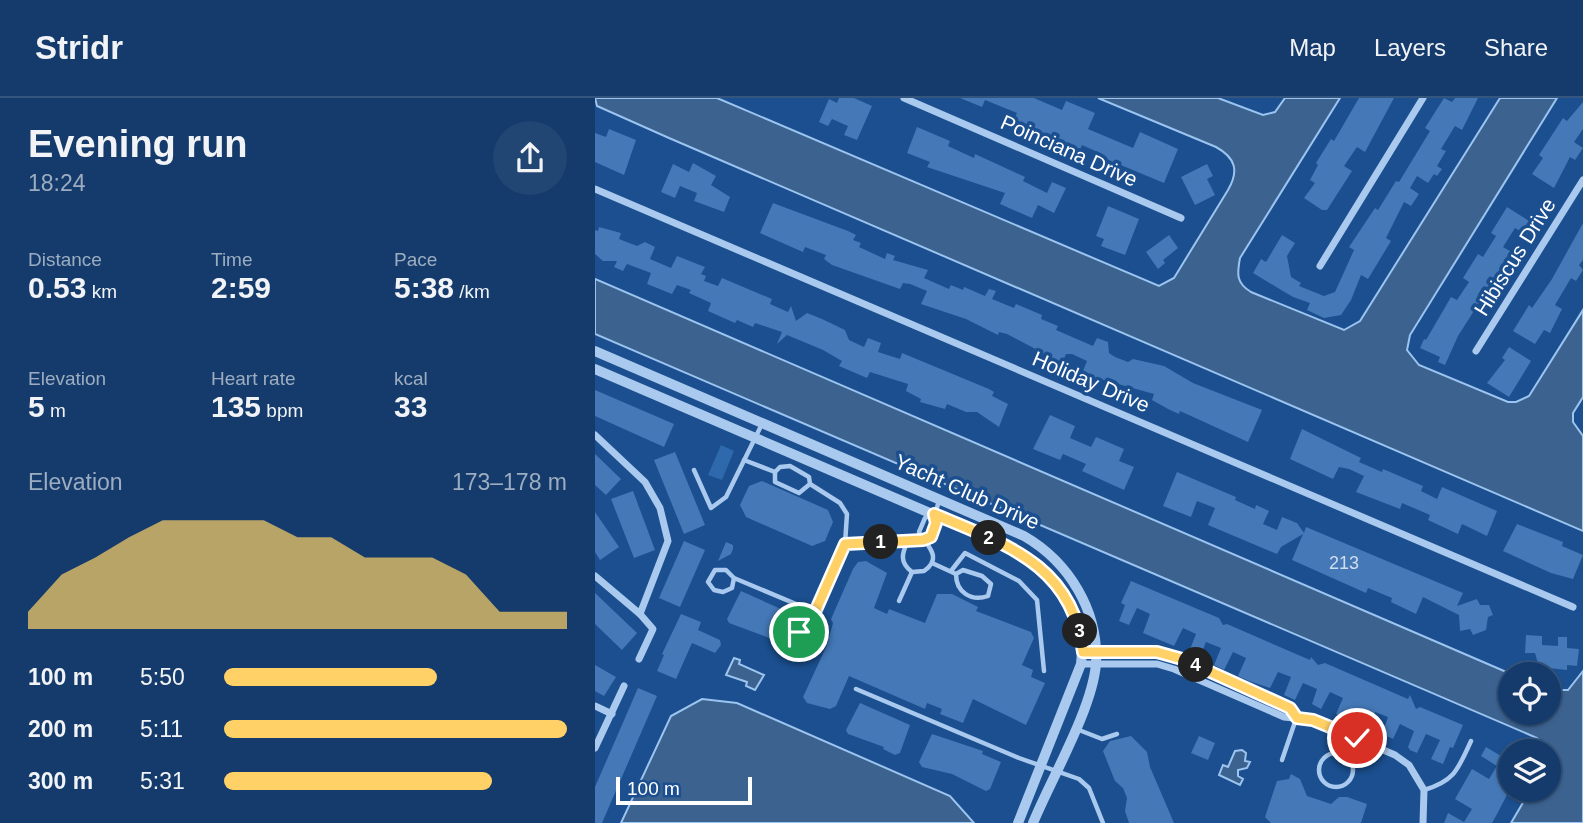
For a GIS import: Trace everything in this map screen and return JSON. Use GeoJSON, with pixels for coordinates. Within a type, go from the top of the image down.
{"type":"FeatureCollection","features":[{"type":"Feature","properties":{"kind":"street","name":"Poinciana Drive"},"geometry":{"type":"LineString","coordinates":[[904,98],[1181,218]]}},
{"type":"Feature","properties":{"kind":"street"},"geometry":{"type":"LineString","coordinates":[[1320,266],[1423,98]]}},
{"type":"Feature","properties":{"kind":"street","name":"Hibiscus Drive"},"geometry":{"type":"LineString","coordinates":[[1476,351],[1583,180]]}},
{"type":"Feature","properties":{"kind":"street","name":"Holiday Drive"},"geometry":{"type":"LineString","coordinates":[[595,189],[1573,607]]}},
{"type":"Feature","properties":{"kind":"street","name":"Yacht Club Drive"},"geometry":{"type":"LineString","coordinates":[[595,351],[1024,536],[1054,558],[1072,577],[1086,606],[1096,664],[1087,700],[1033,823]]}},
{"type":"Feature","properties":{"kind":"street","name":"Yacht Club Drive"},"geometry":{"type":"LineString","coordinates":[[595,369],[934,514],[1008,547],[1037,564],[1070,603],[1082,658]]}},
{"type":"Feature","properties":{"kind":"street"},"geometry":{"type":"LineString","coordinates":[[595,435],[645,482],[660,508],[669,541],[640,614]]}},
{"type":"Feature","properties":{"kind":"street"},"geometry":{"type":"LineString","coordinates":[[595,576],[640,614],[653,629],[639,659]]}},
{"type":"Feature","properties":{"kind":"street"},"geometry":{"type":"LineString","coordinates":[[1018,823],[1082,658],[1095,651],[1157,652],[1182,659],[1290,708],[1297,718]]}},
{"type":"Feature","properties":{"kind":"street"},"geometry":{"type":"LineString","coordinates":[[1157,652],[1157,664]]}},
{"type":"Feature","properties":{"kind":"street"},"geometry":{"type":"LineString","coordinates":[[1082,658],[1096,664],[1157,664],[1284,718],[1313,720],[1395,755],[1409,765],[1424,790],[1423,823]]}},
{"type":"Feature","properties":{"kind":"street"},"geometry":{"type":"LineString","coordinates":[[595,748],[624,686]]}},
{"type":"Feature","properties":{"kind":"street"},"geometry":{"type":"LineString","coordinates":[[595,706],[612,714]]}},
{"type":"Feature","properties":{"kind":"lane"},"geometry":{"type":"LineString","coordinates":[[694,470],[711,508],[726,497],[762,424]]}},
{"type":"Feature","properties":{"kind":"lane"},"geometry":{"type":"LineString","coordinates":[[744,460],[775,472]]}},
{"type":"Feature","properties":{"kind":"lane"},"geometry":{"type":"LineString","coordinates":[[790,466],[809,477],[810,484],[799,494],[775,482],[775,472],[780,467],[790,466]]}},
{"type":"Feature","properties":{"kind":"lane"},"geometry":{"type":"LineString","coordinates":[[734,578],[732,588],[723,592],[714,590],[708,582],[715,570],[726,570],[734,578],[815,612],[823,619],[827,631],[814,654],[805,655],[796,642],[805,621],[815,612],[845,544],[847,514],[829,494],[810,484]]}},
{"type":"Feature","properties":{"kind":"lane"},"geometry":{"type":"LineString","coordinates":[[845,544],[923,540],[931,537],[935,526],[934,514],[940,499]]}},
{"type":"Feature","properties":{"kind":"lane"},"geometry":{"type":"LineString","coordinates":[[912,572],[925,571],[932,563],[930,545],[923,540],[919,532],[925,518],[934,514]]}},
{"type":"Feature","properties":{"kind":"lane"},"geometry":{"type":"LineString","coordinates":[[909,541],[902,558],[912,572]]}},
{"type":"Feature","properties":{"kind":"lane"},"geometry":{"type":"LineString","coordinates":[[932,563],[953,572],[963,570],[982,576],[991,584],[988,596],[973,597],[962,592],[956,584],[953,572],[965,552],[1019,581],[1037,600],[1044,671]]}},
{"type":"Feature","properties":{"kind":"lane"},"geometry":{"type":"LineString","coordinates":[[899,601],[912,572]]}},
{"type":"Feature","properties":{"kind":"lane"},"geometry":{"type":"LineString","coordinates":[[856,689],[1040,766],[1079,779],[1090,788],[1103,823]]}},
{"type":"Feature","properties":{"kind":"lane"},"geometry":{"type":"LineString","coordinates":[[1282,760],[1297,718]]}},
{"type":"Feature","properties":{"kind":"lane"},"geometry":{"type":"LineString","coordinates":[[1075,728],[1102,739],[1117,734]]}},
{"type":"Feature","properties":{"kind":"lane"},"geometry":{"type":"LineString","coordinates":[[1340,754],[1345,733]]}},
{"type":"Feature","properties":{"kind":"lane"},"geometry":{"type":"LineString","coordinates":[[1424,790],[1448,781],[1456,773],[1471,741]]}},
{"type":"Feature","properties":{"kind":"lane"},"geometry":{"type":"LineString","coordinates":[[1340,754],[1349,760],[1353,771],[1345,785],[1334,787],[1324,782],[1320,767],[1329,755],[1340,754]]}},
{"type":"Feature","properties":{"kind":"shaded area"},"geometry":{"type":"Polygon","coordinates":[[[595,98],[717,98],[1159,286],[1174,278],[1228,190],[1234,177],[1234,166],[1228,156],[1216,147],[1098,98],[1218,98],[1263,115],[1275,112],[1285,98],[1340,98],[1240,258],[1238,273],[1240,282],[1251,292],[1344,330],[1360,321],[1500,98],[1557,98],[1410,335],[1407,350],[1419,365],[1508,402],[1516,402],[1529,396],[1583,310],[1583,397],[1573,413],[1573,422],[1583,436],[1583,531],[669,138],[597,106],[595,98]]]}},
{"type":"Feature","properties":{"kind":"shaded area"},"geometry":{"type":"Polygon","coordinates":[[[595,279],[1498,668],[1498,721],[595,334],[595,279]]]}},
{"type":"Feature","properties":{"kind":"shaded area"},"geometry":{"type":"Polygon","coordinates":[[[721,445],[734,451],[722,480],[708,475],[721,445]]]}},
{"type":"Feature","properties":{"kind":"shaded area"},"geometry":{"type":"Polygon","coordinates":[[[734,658],[740,660],[739,664],[764,675],[755,690],[746,686],[747,682],[726,675],[734,658]]]}},
{"type":"Feature","properties":{"kind":"shaded area"},"geometry":{"type":"Polygon","coordinates":[[[1583,671],[1583,823],[1511,823],[1523,802],[1561,802],[1561,739],[1537,738],[1507,725],[1561,725],[1561,690],[1568,690],[1583,671]]]}},
{"type":"Feature","properties":{"kind":"shaded area"},"geometry":{"type":"Polygon","coordinates":[[[702,699],[737,703],[950,796],[974,823],[621,823],[671,716],[702,699]]]}},
{"type":"Feature","properties":{"kind":"shaded area"},"geometry":{"type":"Polygon","coordinates":[[[1242,750],[1246,753],[1245,761],[1250,762],[1247,768],[1238,770],[1238,776],[1243,779],[1240,785],[1219,775],[1223,765],[1228,767],[1235,751],[1242,750]]]}},
{"type":"Feature","properties":{"kind":"building"},"geometry":{"type":"Polygon","coordinates":[[[839,98],[854,98],[872,106],[857,140],[844,135],[848,126],[832,119],[828,126],[819,122],[829,99],[837,103],[839,98]]]}},
{"type":"Feature","properties":{"kind":"building"},"geometry":{"type":"Polygon","coordinates":[[[960,98],[1034,98],[1062,110],[1066,101],[1095,113],[1088,129],[1133,148],[1140,132],[1178,149],[1164,183],[1099,156],[1100,153],[1082,145],[1080,150],[1013,121],[1017,113],[985,100],[982,107],[960,98]]]}},
{"type":"Feature","properties":{"kind":"building"},"geometry":{"type":"Polygon","coordinates":[[[1359,98],[1394,98],[1365,152],[1357,147],[1344,166],[1352,171],[1327,210],[1322,210],[1304,198],[1315,183],[1310,180],[1318,165],[1316,163],[1331,139],[1334,141],[1359,98]]]}},
{"type":"Feature","properties":{"kind":"building"},"geometry":{"type":"Polygon","coordinates":[[[1444,98],[1452,102],[1455,98],[1478,98],[1462,130],[1455,126],[1441,149],[1446,151],[1437,166],[1442,169],[1437,176],[1434,174],[1428,183],[1417,176],[1410,188],[1419,194],[1411,206],[1404,202],[1386,238],[1391,241],[1368,279],[1361,275],[1351,300],[1341,315],[1324,318],[1307,310],[1310,303],[1293,297],[1253,273],[1261,259],[1266,262],[1282,235],[1295,243],[1287,256],[1291,277],[1301,283],[1299,286],[1324,296],[1335,292],[1354,250],[1349,247],[1375,208],[1378,210],[1396,181],[1399,182],[1430,131],[1425,128],[1444,98]]]}},
{"type":"Feature","properties":{"kind":"building"},"geometry":{"type":"Polygon","coordinates":[[[1583,102],[1583,129],[1574,142],[1583,148],[1575,160],[1570,157],[1554,188],[1532,174],[1543,158],[1539,155],[1563,118],[1567,121],[1583,102]]]}},
{"type":"Feature","properties":{"kind":"building"},"geometry":{"type":"Polygon","coordinates":[[[917,127],[950,141],[948,146],[974,158],[975,154],[1025,177],[1023,181],[1047,193],[1052,182],[1066,188],[1054,213],[1038,205],[1032,218],[1000,204],[1005,193],[927,167],[930,162],[907,153],[917,127]]]}},
{"type":"Feature","properties":{"kind":"building"},"geometry":{"type":"Polygon","coordinates":[[[609,129],[636,140],[624,175],[595,162],[595,133],[606,137],[609,129]]]}},
{"type":"Feature","properties":{"kind":"building"},"geometry":{"type":"Polygon","coordinates":[[[693,163],[716,176],[711,185],[730,197],[724,212],[694,201],[697,193],[680,186],[675,198],[661,192],[673,164],[689,172],[693,163]]]}},
{"type":"Feature","properties":{"kind":"building"},"geometry":{"type":"Polygon","coordinates":[[[1207,164],[1213,176],[1207,179],[1215,195],[1195,205],[1181,177],[1207,164]]]}},
{"type":"Feature","properties":{"kind":"building"},"geometry":{"type":"Polygon","coordinates":[[[773,203],[856,235],[853,240],[861,243],[859,247],[885,259],[887,253],[895,256],[893,260],[928,270],[924,278],[949,289],[951,285],[963,290],[964,287],[985,296],[989,289],[996,291],[992,299],[1014,308],[1016,304],[1042,315],[1041,319],[1058,326],[1056,330],[1093,346],[1097,338],[1108,342],[1109,353],[1115,357],[1128,362],[1133,359],[1164,366],[1193,383],[1262,410],[1248,442],[1180,411],[1179,414],[1168,409],[1152,400],[1154,394],[1093,377],[1083,371],[1087,361],[1072,354],[1066,354],[1062,363],[1007,334],[999,332],[998,335],[966,319],[921,304],[927,291],[903,283],[900,289],[832,265],[824,259],[826,255],[805,247],[803,252],[760,233],[773,203]]]}},
{"type":"Feature","properties":{"kind":"building"},"geometry":{"type":"Polygon","coordinates":[[[1108,206],[1139,219],[1125,255],[1101,246],[1104,239],[1096,236],[1108,206]]]}},
{"type":"Feature","properties":{"kind":"building"},"geometry":{"type":"Polygon","coordinates":[[[1507,207],[1534,224],[1527,235],[1515,228],[1503,247],[1515,254],[1508,264],[1505,262],[1458,336],[1445,365],[1438,362],[1440,357],[1420,348],[1451,297],[1457,300],[1469,282],[1463,278],[1478,254],[1483,257],[1496,236],[1491,233],[1507,207]]]}},
{"type":"Feature","properties":{"kind":"building"},"geometry":{"type":"Polygon","coordinates":[[[1583,223],[1583,260],[1579,265],[1583,270],[1576,281],[1571,278],[1555,305],[1562,309],[1550,333],[1544,330],[1535,344],[1513,331],[1529,305],[1532,308],[1552,279],[1583,223]]]}},
{"type":"Feature","properties":{"kind":"building"},"geometry":{"type":"Polygon","coordinates":[[[599,227],[621,233],[619,239],[637,246],[645,242],[655,247],[650,259],[671,268],[677,256],[705,267],[701,274],[706,276],[704,281],[718,286],[722,278],[772,299],[770,304],[788,312],[791,306],[796,321],[807,313],[845,330],[849,340],[864,347],[868,338],[881,343],[878,352],[900,359],[902,353],[989,389],[994,392],[992,396],[1008,404],[999,427],[977,412],[966,412],[947,404],[945,409],[920,402],[921,399],[906,391],[908,384],[870,372],[867,378],[839,366],[842,361],[823,350],[787,335],[777,344],[782,332],[755,323],[753,327],[737,320],[735,323],[708,311],[711,303],[689,293],[691,290],[677,285],[672,294],[647,284],[651,273],[627,264],[623,271],[614,267],[617,261],[603,261],[595,254],[595,230],[598,231],[599,227]]]}},
{"type":"Feature","properties":{"kind":"building"},"geometry":{"type":"Polygon","coordinates":[[[1169,235],[1178,248],[1163,260],[1165,263],[1158,269],[1146,252],[1169,235]]]}},
{"type":"Feature","properties":{"kind":"building"},"geometry":{"type":"Polygon","coordinates":[[[1509,347],[1531,361],[1509,397],[1487,383],[1505,360],[1502,358],[1509,347]]]}},
{"type":"Feature","properties":{"kind":"building"},"geometry":{"type":"Polygon","coordinates":[[[595,390],[674,424],[664,447],[595,416],[595,390]]]}},
{"type":"Feature","properties":{"kind":"building"},"geometry":{"type":"Polygon","coordinates":[[[1050,415],[1075,426],[1070,438],[1091,447],[1096,437],[1124,449],[1119,461],[1134,467],[1124,490],[1082,471],[1086,464],[1063,454],[1060,460],[1033,449],[1050,415]]]}},
{"type":"Feature","properties":{"kind":"building"},"geometry":{"type":"Polygon","coordinates":[[[1302,429],[1361,458],[1359,462],[1423,486],[1421,491],[1437,499],[1442,487],[1497,511],[1487,536],[1462,524],[1458,534],[1428,520],[1430,515],[1402,503],[1400,509],[1356,492],[1364,476],[1349,469],[1339,467],[1333,479],[1290,459],[1302,429]]]}},
{"type":"Feature","properties":{"kind":"building"},"geometry":{"type":"Polygon","coordinates":[[[675,452],[705,525],[684,534],[654,460],[675,452]]]}},
{"type":"Feature","properties":{"kind":"building"},"geometry":{"type":"Polygon","coordinates":[[[595,454],[621,479],[606,495],[595,485],[595,454]]]}},
{"type":"Feature","properties":{"kind":"building"},"geometry":{"type":"Polygon","coordinates":[[[1177,472],[1236,497],[1235,500],[1255,509],[1256,505],[1269,511],[1263,524],[1277,530],[1282,517],[1297,523],[1304,533],[1306,527],[1463,593],[1457,606],[1477,599],[1480,605],[1489,605],[1493,615],[1488,617],[1486,630],[1473,635],[1470,629],[1460,631],[1459,615],[1423,597],[1416,614],[1391,602],[1392,598],[1368,588],[1366,593],[1292,560],[1303,534],[1281,547],[1277,554],[1208,525],[1215,508],[1197,501],[1191,517],[1163,506],[1177,472]]]}},
{"type":"Feature","properties":{"kind":"building"},"geometry":{"type":"Polygon","coordinates":[[[762,481],[828,510],[833,522],[825,541],[812,546],[746,517],[740,505],[749,486],[762,481]]]}},
{"type":"Feature","properties":{"kind":"building"},"geometry":{"type":"Polygon","coordinates":[[[633,491],[655,550],[634,558],[611,499],[633,491]]]}},
{"type":"Feature","properties":{"kind":"building"},"geometry":{"type":"Polygon","coordinates":[[[595,512],[619,547],[600,560],[595,552],[595,512]]]}},
{"type":"Feature","properties":{"kind":"building"},"geometry":{"type":"Polygon","coordinates":[[[1517,524],[1563,542],[1562,546],[1583,555],[1573,579],[1551,573],[1503,551],[1517,524]]]}},
{"type":"Feature","properties":{"kind":"building"},"geometry":{"type":"Polygon","coordinates":[[[684,541],[705,550],[680,607],[659,598],[684,541]]]}},
{"type":"Feature","properties":{"kind":"building"},"geometry":{"type":"Polygon","coordinates":[[[726,542],[733,545],[731,554],[718,561],[726,542]]]}},
{"type":"Feature","properties":{"kind":"building"},"geometry":{"type":"Polygon","coordinates":[[[866,561],[887,573],[874,608],[887,614],[889,609],[925,623],[937,594],[952,594],[978,607],[976,611],[1031,632],[1034,638],[1022,665],[1033,670],[1031,677],[1045,683],[1026,725],[973,699],[963,723],[940,714],[942,709],[927,703],[925,709],[849,676],[836,706],[830,709],[807,703],[803,697],[827,645],[833,623],[831,619],[853,569],[858,562],[866,561]]]}},
{"type":"Feature","properties":{"kind":"building"},"geometry":{"type":"Polygon","coordinates":[[[1131,581],[1219,618],[1223,625],[1227,624],[1310,660],[1311,657],[1318,665],[1325,663],[1408,699],[1410,695],[1416,709],[1420,707],[1463,725],[1453,748],[1450,747],[1443,764],[1431,759],[1440,740],[1426,734],[1417,753],[1410,750],[1408,747],[1414,731],[1400,724],[1393,739],[1382,734],[1388,717],[1375,712],[1367,728],[1336,714],[1343,698],[1330,692],[1321,709],[1312,704],[1317,689],[1303,683],[1295,700],[1284,695],[1291,677],[1278,672],[1270,688],[1249,681],[1238,676],[1246,658],[1233,652],[1224,670],[1214,665],[1221,648],[1206,642],[1200,657],[1189,652],[1196,634],[1183,628],[1174,646],[1143,633],[1150,614],[1137,608],[1129,625],[1119,621],[1125,605],[1121,603],[1131,581]]]}},
{"type":"Feature","properties":{"kind":"building"},"geometry":{"type":"Polygon","coordinates":[[[741,591],[792,614],[780,642],[729,623],[727,619],[741,591]]]}},
{"type":"Feature","properties":{"kind":"building"},"geometry":{"type":"Polygon","coordinates":[[[595,593],[637,633],[622,650],[595,624],[595,593]]]}},
{"type":"Feature","properties":{"kind":"building"},"geometry":{"type":"Polygon","coordinates":[[[681,614],[701,622],[698,630],[720,640],[721,645],[715,653],[692,643],[676,679],[657,671],[681,614]]]}},
{"type":"Feature","properties":{"kind":"building"},"geometry":{"type":"Polygon","coordinates":[[[1526,635],[1542,636],[1542,645],[1558,646],[1558,637],[1567,637],[1567,648],[1579,649],[1577,666],[1567,665],[1567,670],[1561,669],[1561,662],[1538,662],[1535,653],[1525,653],[1526,635]]]}},
{"type":"Feature","properties":{"kind":"building"},"geometry":{"type":"Polygon","coordinates":[[[595,665],[616,677],[604,696],[595,691],[595,665]]]}},
{"type":"Feature","properties":{"kind":"building"},"geometry":{"type":"Polygon","coordinates":[[[638,688],[657,696],[602,823],[595,823],[595,787],[638,688]]]}},
{"type":"Feature","properties":{"kind":"building"},"geometry":{"type":"Polygon","coordinates":[[[860,703],[910,725],[900,753],[895,755],[883,749],[884,747],[848,734],[846,730],[860,703]]]}},
{"type":"Feature","properties":{"kind":"building"},"geometry":{"type":"Polygon","coordinates":[[[932,734],[983,751],[982,754],[1001,762],[990,789],[986,791],[952,774],[922,767],[919,762],[932,734]]]}},
{"type":"Feature","properties":{"kind":"building"},"geometry":{"type":"Polygon","coordinates":[[[1131,736],[1147,752],[1150,767],[1174,823],[1129,823],[1125,811],[1127,798],[1123,788],[1115,781],[1103,751],[1110,741],[1131,736]]]}},
{"type":"Feature","properties":{"kind":"building"},"geometry":{"type":"Polygon","coordinates":[[[1199,736],[1215,743],[1208,760],[1191,753],[1199,736]]]}},
{"type":"Feature","properties":{"kind":"building"},"geometry":{"type":"Polygon","coordinates":[[[1486,747],[1498,754],[1498,802],[1503,802],[1496,816],[1492,823],[1444,823],[1448,813],[1464,822],[1472,809],[1455,799],[1472,769],[1489,779],[1497,766],[1481,756],[1486,747]]]}},
{"type":"Feature","properties":{"kind":"building"},"geometry":{"type":"Polygon","coordinates":[[[1291,774],[1300,779],[1307,796],[1331,804],[1339,797],[1347,797],[1367,804],[1361,823],[1271,823],[1265,817],[1277,781],[1289,779],[1291,774]]]}},
{"type":"Feature","properties":{"kind":"route"},"geometry":{"type":"LineString","coordinates":[[799,632],[805,621],[815,612],[845,544],[923,540],[931,537],[936,523],[934,514],[1025,555],[1037,564],[1070,603],[1081,636],[1083,652],[1157,652],[1182,659],[1290,708],[1297,718],[1313,720],[1357,738]]}}]}
